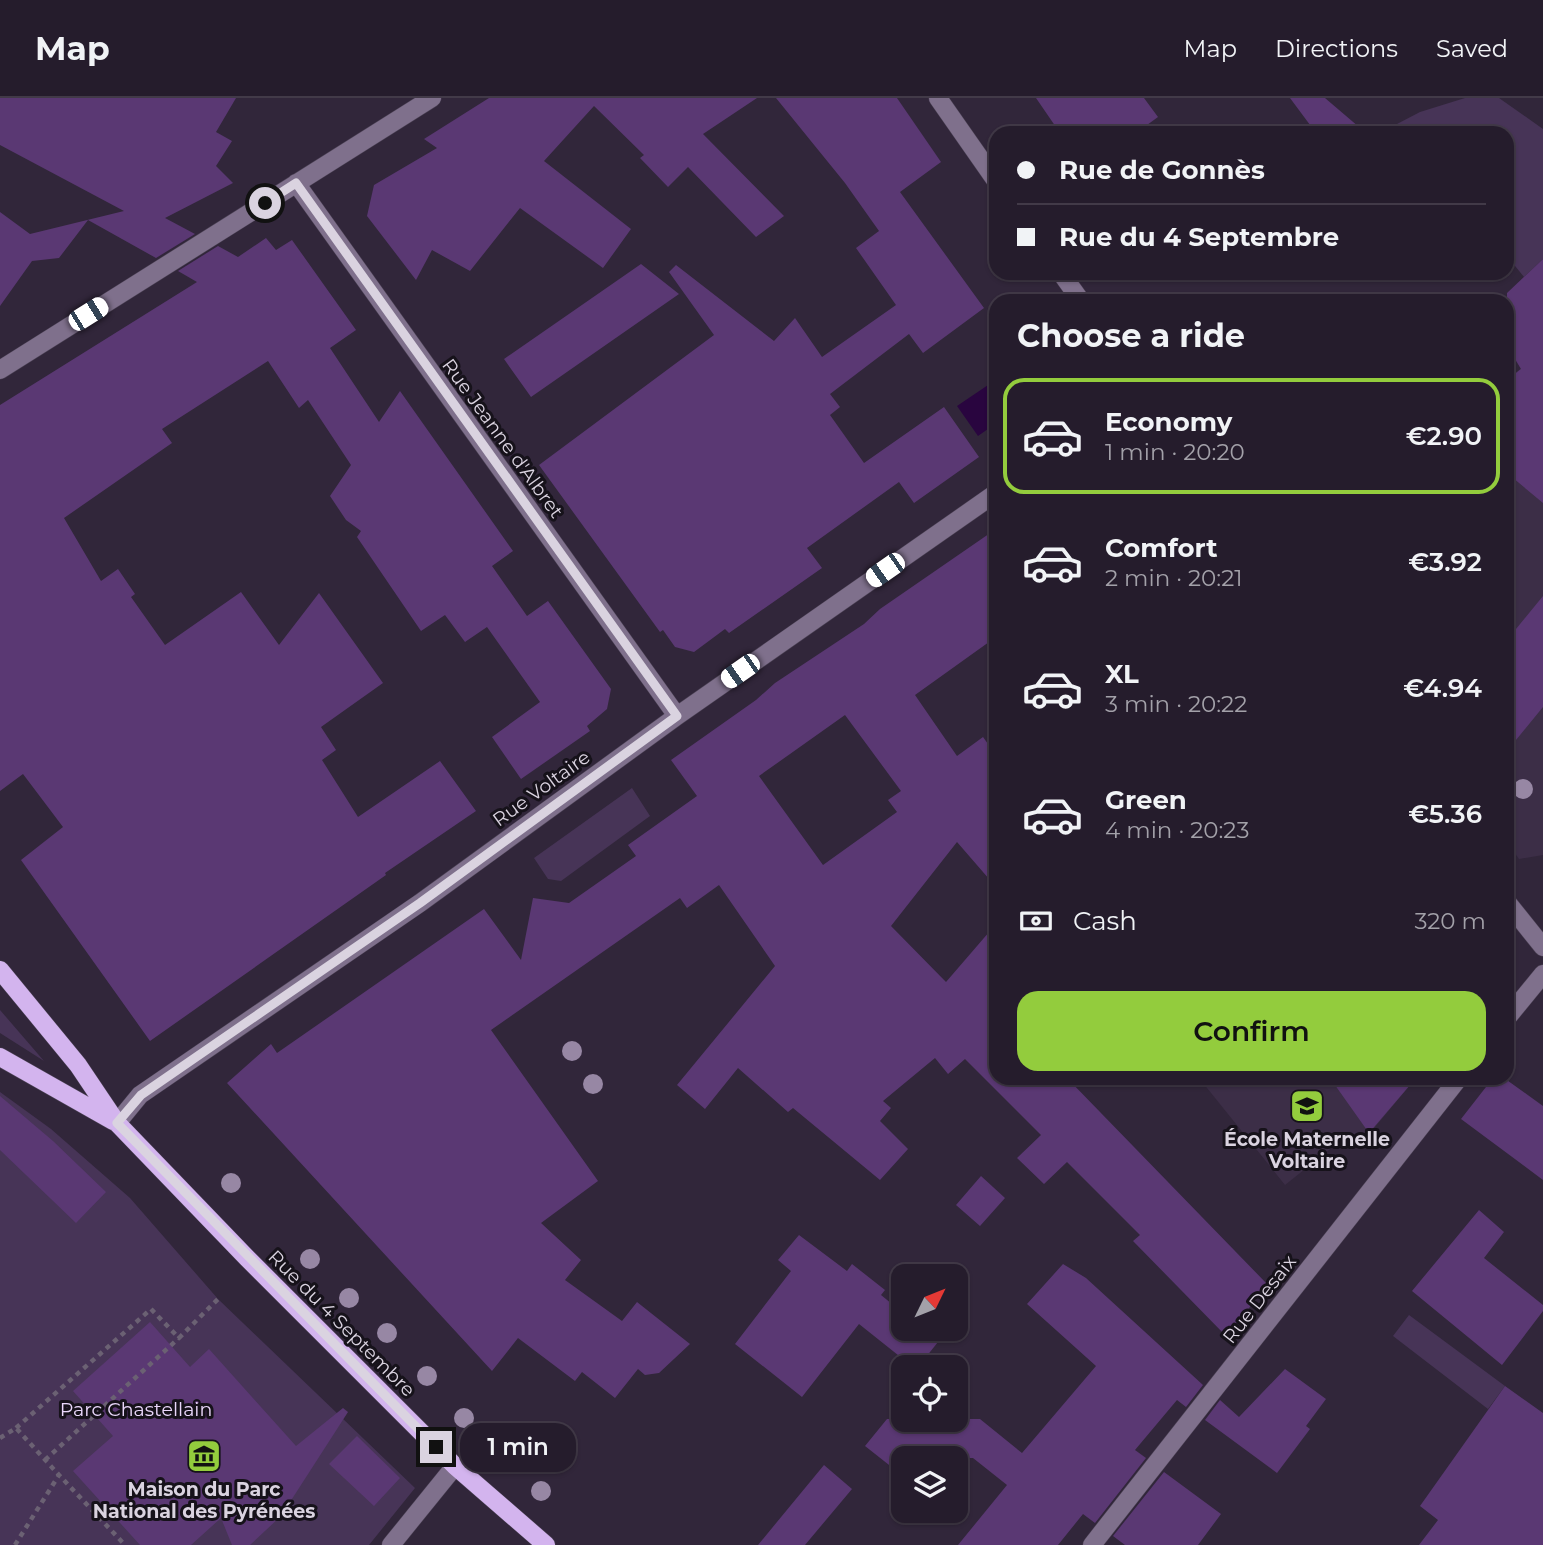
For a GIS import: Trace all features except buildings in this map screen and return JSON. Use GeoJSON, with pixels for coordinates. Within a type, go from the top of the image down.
{"type":"FeatureCollection","features":[{"type":"Feature","properties":{"kind":"main road","name":"Rue du 4 Septembre"},"geometry":{"type":"LineString","coordinates":[[0,970],[78,1065],[117,1123],[455,1466],[546,1545]]}},
{"type":"Feature","properties":{"kind":"main road","name":"Rue du 4 Septembre"},"geometry":{"type":"LineString","coordinates":[[0,1057],[117,1123]]}},
{"type":"Feature","properties":{"kind":"street"},"geometry":{"type":"LineString","coordinates":[[0,370],[432,98]]}},
{"type":"Feature","properties":{"kind":"street"},"geometry":{"type":"LineString","coordinates":[[938,98],[989,171]]}},
{"type":"Feature","properties":{"kind":"street","name":"Rue Jeanne d'Albret"},"geometry":{"type":"LineString","coordinates":[[296,183],[677,716]]}},
{"type":"Feature","properties":{"kind":"street","name":"Rue Voltaire"},"geometry":{"type":"LineString","coordinates":[[117,1123],[141,1095],[420,903],[677,716],[989,498]]}},
{"type":"Feature","properties":{"kind":"street"},"geometry":{"type":"LineString","coordinates":[[1514,911],[1543,947]]}},
{"type":"Feature","properties":{"kind":"street"},"geometry":{"type":"LineString","coordinates":[[1514,1009],[1543,974]]}},
{"type":"Feature","properties":{"kind":"street","name":"Rue Desaix"},"geometry":{"type":"LineString","coordinates":[[1092,1545],[1453,1085]]}},
{"type":"Feature","properties":{"kind":"street"},"geometry":{"type":"LineString","coordinates":[[391,1545],[455,1466]]}},
{"type":"Feature","properties":{"kind":"path"},"geometry":{"type":"LineString","coordinates":[[45,1460],[218,1299]]}},
{"type":"Feature","properties":{"kind":"path"},"geometry":{"type":"LineString","coordinates":[[0,1438],[16,1428],[151,1309],[178,1338]]}},
{"type":"Feature","properties":{"kind":"path"},"geometry":{"type":"LineString","coordinates":[[16,1428],[125,1545]]}},
{"type":"Feature","properties":{"kind":"path"},"geometry":{"type":"LineString","coordinates":[[15,1545],[59,1475]]}},
{"type":"Feature","properties":{"kind":"shaded area"},"geometry":{"type":"Polygon","coordinates":[[[1543,350],[1543,855],[1519,859],[1514,852],[1514,374],[1543,350]]]}},
{"type":"Feature","properties":{"kind":"shaded area"},"geometry":{"type":"Polygon","coordinates":[[[989,384],[989,428],[978,436],[957,406],[989,384]]]}},
{"type":"Feature","properties":{"kind":"shaded area","name":"École Maternelle Voltaire"},"geometry":{"type":"Polygon","coordinates":[[[1205,1085],[1410,1085],[1360,1145],[1349,1134],[1285,1185],[1205,1085]]]}},
{"type":"Feature","properties":{"kind":"green space"},"geometry":{"type":"Polygon","coordinates":[[[1465,98],[1499,98],[1543,129],[1543,259],[1524,277],[1514,265],[1514,126],[1397,124],[1420,112],[1465,98]]]}},
{"type":"Feature","properties":{"kind":"green space"},"geometry":{"type":"Polygon","coordinates":[[[632,788],[650,816],[561,881],[548,879],[534,858],[632,788]]]}},
{"type":"Feature","properties":{"kind":"green space"},"geometry":{"type":"Polygon","coordinates":[[[0,1010],[44,1061],[0,1033],[0,1010]]]}},
{"type":"Feature","properties":{"kind":"green space","name":"Parc Chastellain"},"geometry":{"type":"Polygon","coordinates":[[[0,1092],[51,1129],[130,1198],[218,1299],[415,1488],[369,1545],[0,1545],[0,1092]]]}},
{"type":"Feature","properties":{"kind":"green space"},"geometry":{"type":"Polygon","coordinates":[[[1409,1315],[1505,1386],[1488,1409],[1393,1336],[1409,1315]]]}},
{"type":"Feature","properties":{"kind":"place","name":"École Maternelle Voltaire"},"geometry":{"type":"Point","coordinates":[1307,1106]}},
{"type":"Feature","properties":{"kind":"place","name":"Maison du Parc National des Pyrénées"},"geometry":{"type":"Point","coordinates":[204,1456]}},
{"type":"Feature","properties":{"kind":"route"},"geometry":{"type":"LineString","coordinates":[[265,203],[296,183],[677,716],[420,903],[141,1095],[117,1123],[436,1447]]}}]}
